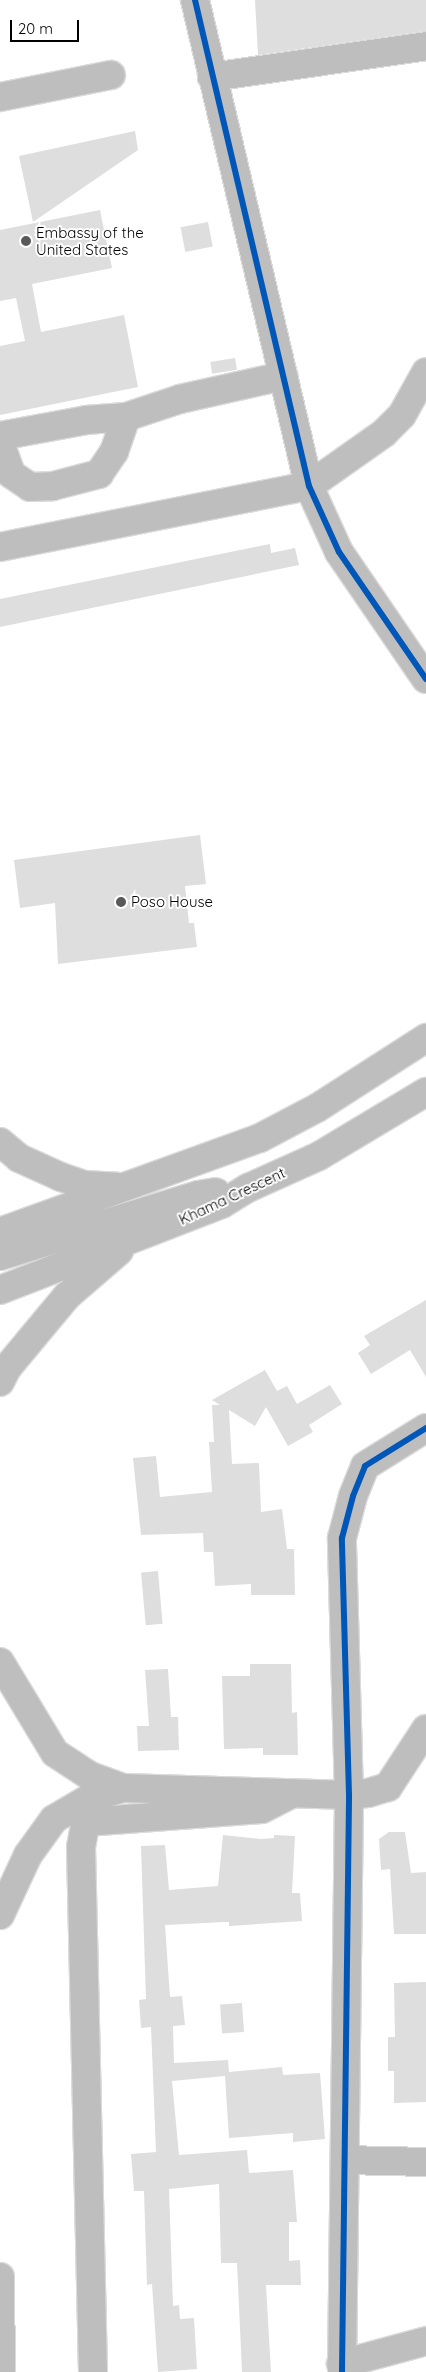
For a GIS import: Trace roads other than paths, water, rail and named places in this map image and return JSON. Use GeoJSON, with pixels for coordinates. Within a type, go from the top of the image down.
{"type":"FeatureCollection","features":[{"type":"Feature","properties":{"kind":"street"},"geometry":{"type":"LineString","coordinates":[[195,0],[309,486],[339,552],[426,679]]}},
{"type":"Feature","properties":{"kind":"street"},"geometry":{"type":"LineString","coordinates":[[212,77],[426,46]]}},
{"type":"Feature","properties":{"kind":"street"},"geometry":{"type":"LineString","coordinates":[[0,97],[111,75]]}},
{"type":"Feature","properties":{"kind":"street"},"geometry":{"type":"LineString","coordinates":[[0,547],[309,486],[384,433],[402,415],[426,372]]}},
{"type":"Feature","properties":{"kind":"street"},"geometry":{"type":"LineString","coordinates":[[0,436],[86,420],[126,417],[180,399],[283,376]]}},
{"type":"Feature","properties":{"kind":"street"},"geometry":{"type":"LineString","coordinates":[[0,443],[12,474],[30,487],[53,486],[99,474],[114,452],[126,417]]}},
{"type":"Feature","properties":{"kind":"street"},"geometry":{"type":"LineString","coordinates":[[0,1232],[128,1188],[260,1138],[318,1108],[426,1038]]}},
{"type":"Feature","properties":{"kind":"street","name":"Khama Crescent"},"geometry":{"type":"LineString","coordinates":[[0,1290],[132,1241],[222,1204],[248,1188],[319,1156],[426,1092]]}},
{"type":"Feature","properties":{"kind":"street"},"geometry":{"type":"LineString","coordinates":[[0,1142],[19,1158],[61,1177],[84,1185],[128,1188]]}},
{"type":"Feature","properties":{"kind":"street"},"geometry":{"type":"LineString","coordinates":[[0,1256],[198,1195],[248,1188]]}},
{"type":"Feature","properties":{"kind":"street"},"geometry":{"type":"LineString","coordinates":[[0,1382],[7,1368],[67,1296],[132,1241]]}},
{"type":"Feature","properties":{"kind":"street"},"geometry":{"type":"LineString","coordinates":[[426,1428],[365,1466],[352,1496],[342,1538],[349,1796],[341,2368],[426,2341]]}},
{"type":"Feature","properties":{"kind":"street"},"geometry":{"type":"LineString","coordinates":[[0,1662],[55,1753],[90,1776],[123,1788],[298,1791],[349,1796],[388,1787],[426,1729]]}},
{"type":"Feature","properties":{"kind":"street"},"geometry":{"type":"LineString","coordinates":[[93,2372],[81,1847],[88,1810],[123,1788]]}},
{"type":"Feature","properties":{"kind":"street"},"geometry":{"type":"LineString","coordinates":[[0,1915],[38,1837],[54,1819],[88,1810],[262,1809],[298,1791]]}},
{"type":"Feature","properties":{"kind":"street"},"geometry":{"type":"LineString","coordinates":[[345,2160],[426,2162]]}},
{"type":"Feature","properties":{"kind":"street"},"geometry":{"type":"LineString","coordinates":[[0,2276],[0,2372]]}},
{"type":"Feature","properties":{"kind":"place","name":"Embassy of the United States"},"geometry":{"type":"Point","coordinates":[26,241]}},
{"type":"Feature","properties":{"kind":"place","name":"Poso House"},"geometry":{"type":"Point","coordinates":[121,902]}}]}
